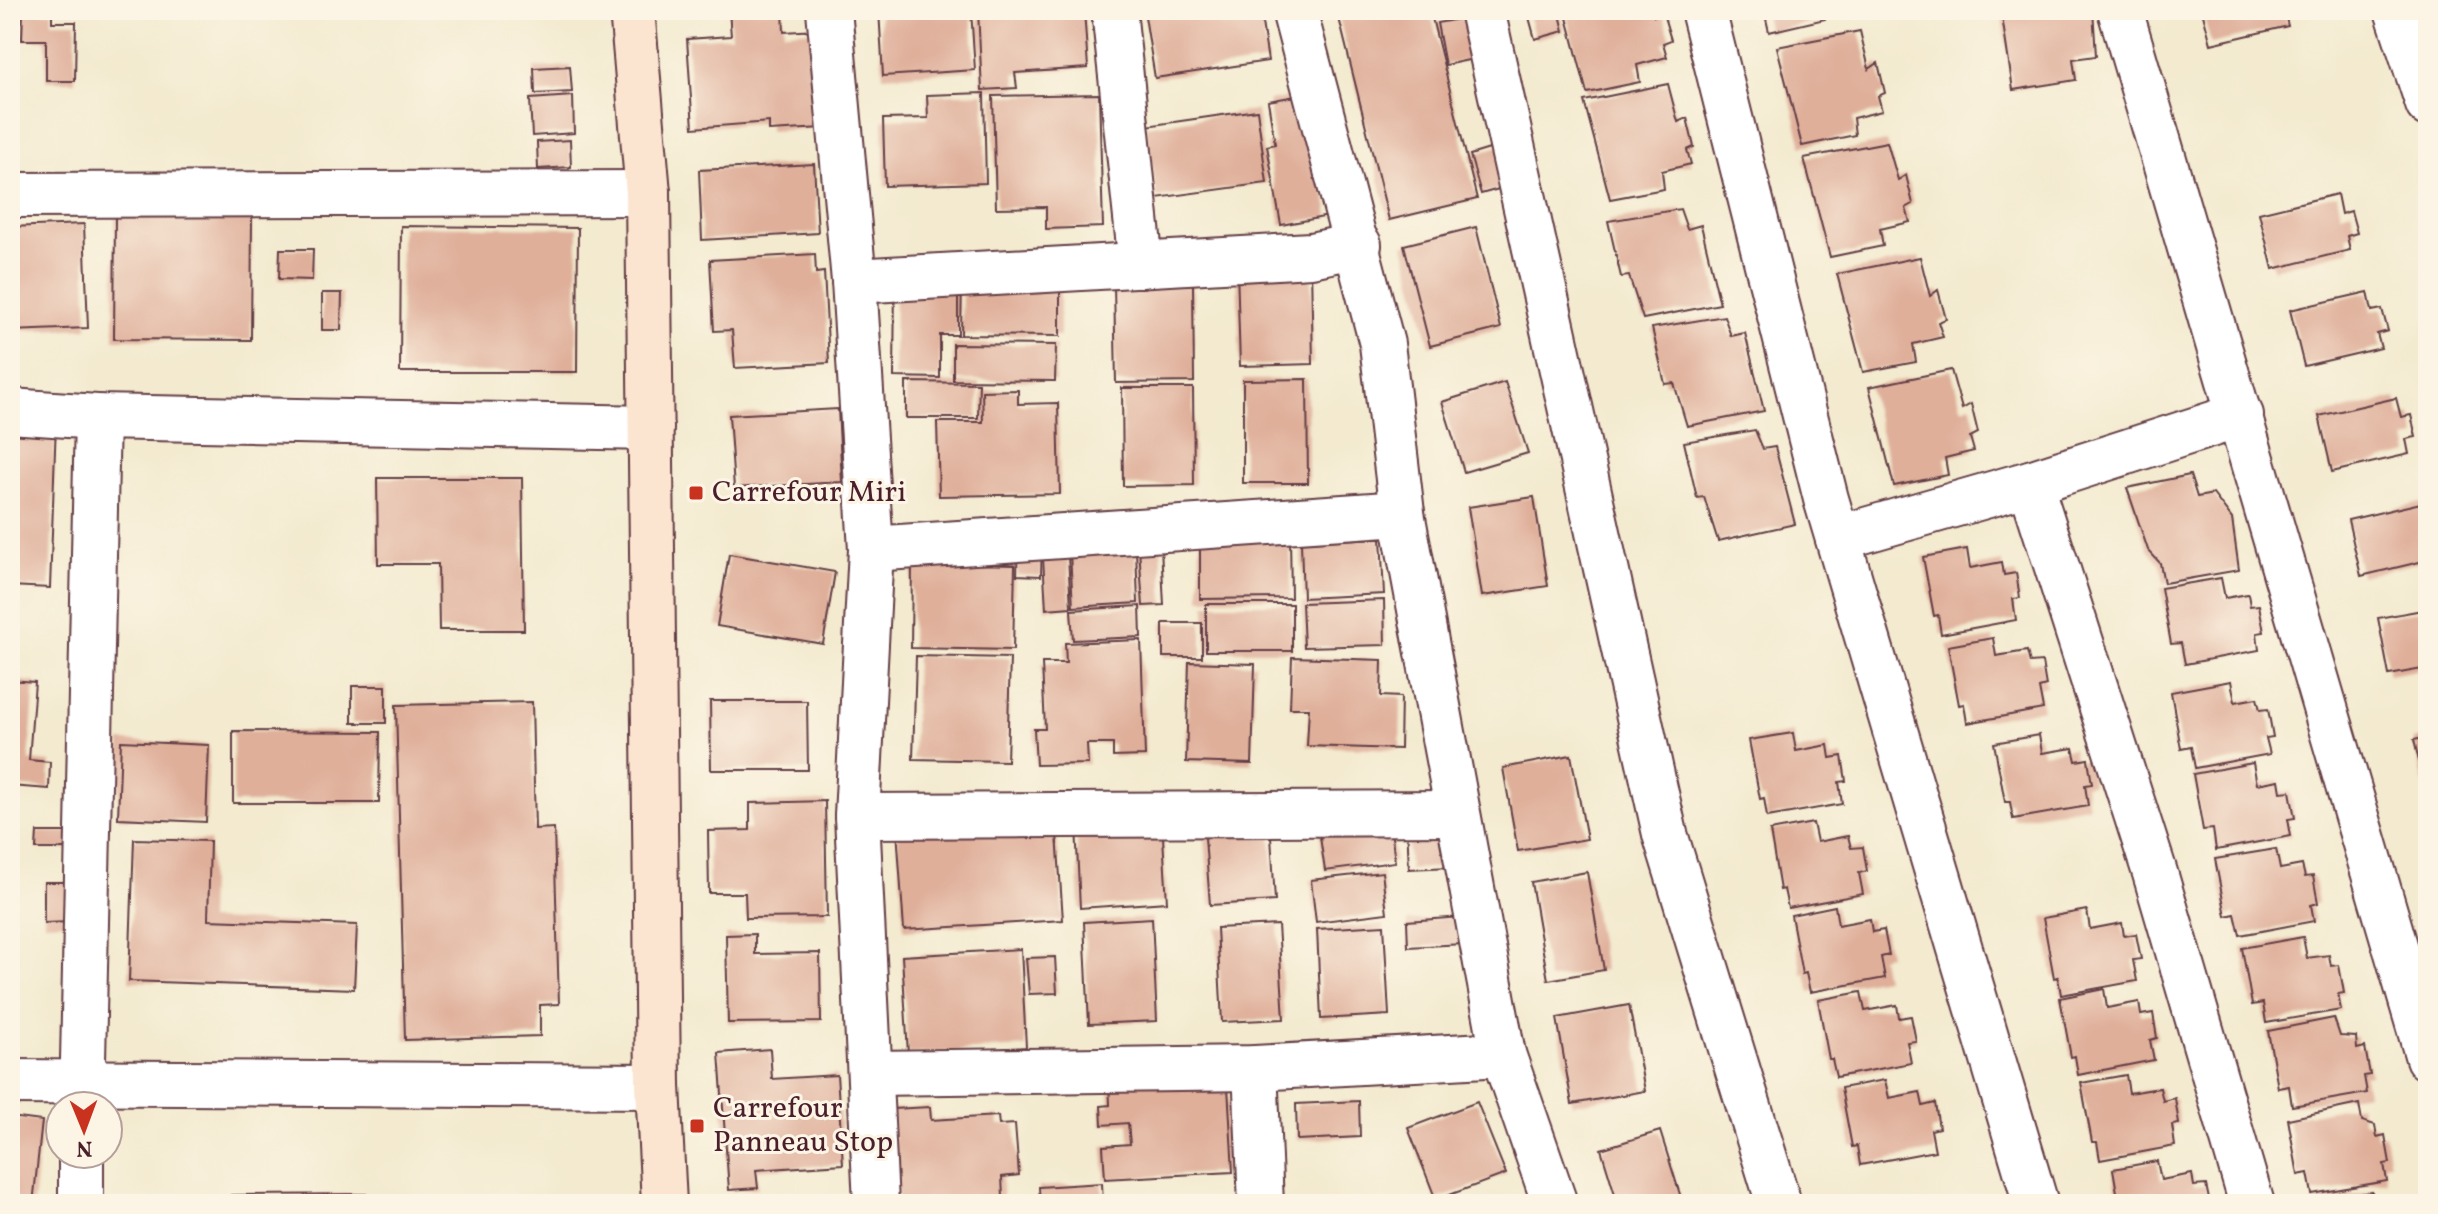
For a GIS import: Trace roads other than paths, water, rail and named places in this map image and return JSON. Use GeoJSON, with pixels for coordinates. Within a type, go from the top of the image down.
{"type":"FeatureCollection","features":[{"type":"Feature","properties":{"kind":"street"},"geometry":{"type":"LineString","coordinates":[[632,10],[648,193],[658,1086],[664,1204]]}},
{"type":"Feature","properties":{"kind":"street"},"geometry":{"type":"LineString","coordinates":[[829,10],[854,281],[871,549],[857,816],[876,1204]]}},
{"type":"Feature","properties":{"kind":"street"},"geometry":{"type":"LineString","coordinates":[[1114,10],[1141,265]]}},
{"type":"Feature","properties":{"kind":"street"},"geometry":{"type":"LineString","coordinates":[[1294,10],[1359,245],[1382,344],[1402,513],[1503,1054],[1555,1204]]}},
{"type":"Feature","properties":{"kind":"street"},"geometry":{"type":"LineString","coordinates":[[1482,10],[1665,834],[1779,1204]]}},
{"type":"Feature","properties":{"kind":"street"},"geometry":{"type":"LineString","coordinates":[[1703,10],[1838,538],[2036,1204]]}},
{"type":"Feature","properties":{"kind":"street"},"geometry":{"type":"LineString","coordinates":[[2120,10],[2428,1058]]}},
{"type":"Feature","properties":{"kind":"street"},"geometry":{"type":"LineString","coordinates":[[2397,10],[2428,104]]}},
{"type":"Feature","properties":{"kind":"street"},"geometry":{"type":"LineString","coordinates":[[10,195],[648,193]]}},
{"type":"Feature","properties":{"kind":"street"},"geometry":{"type":"LineString","coordinates":[[854,281],[1311,255],[1359,245]]}},
{"type":"Feature","properties":{"kind":"street"},"geometry":{"type":"LineString","coordinates":[[10,411],[97,417],[651,428]]}},
{"type":"Feature","properties":{"kind":"street"},"geometry":{"type":"LineString","coordinates":[[1838,538],[2030,483],[2241,415]]}},
{"type":"Feature","properties":{"kind":"street"},"geometry":{"type":"LineString","coordinates":[[82,1090],[97,417]]}},
{"type":"Feature","properties":{"kind":"street"},"geometry":{"type":"LineString","coordinates":[[2030,483],[2155,873],[2252,1204]]}},
{"type":"Feature","properties":{"kind":"street"},"geometry":{"type":"LineString","coordinates":[[871,549],[1402,513]]}},
{"type":"Feature","properties":{"kind":"street"},"geometry":{"type":"LineString","coordinates":[[857,816],[1457,813]]}},
{"type":"Feature","properties":{"kind":"street"},"geometry":{"type":"LineString","coordinates":[[871,1073],[1255,1068],[1503,1054]]}},
{"type":"Feature","properties":{"kind":"street"},"geometry":{"type":"LineString","coordinates":[[1255,1068],[1261,1204]]}},
{"type":"Feature","properties":{"kind":"street"},"geometry":{"type":"LineString","coordinates":[[10,1082],[54,1090]]}},
{"type":"Feature","properties":{"kind":"street"},"geometry":{"type":"LineString","coordinates":[[124,1094],[658,1086]]}},
{"type":"Feature","properties":{"kind":"street"},"geometry":{"type":"LineString","coordinates":[[81,1170],[81,1204]]}},
{"type":"Feature","properties":{"kind":"place","name":"Carrefour Miri"},"geometry":{"type":"Point","coordinates":[696,493]}},
{"type":"Feature","properties":{"kind":"place","name":"Carrefour Panneau Stop"},"geometry":{"type":"Point","coordinates":[697,1126]}}]}
